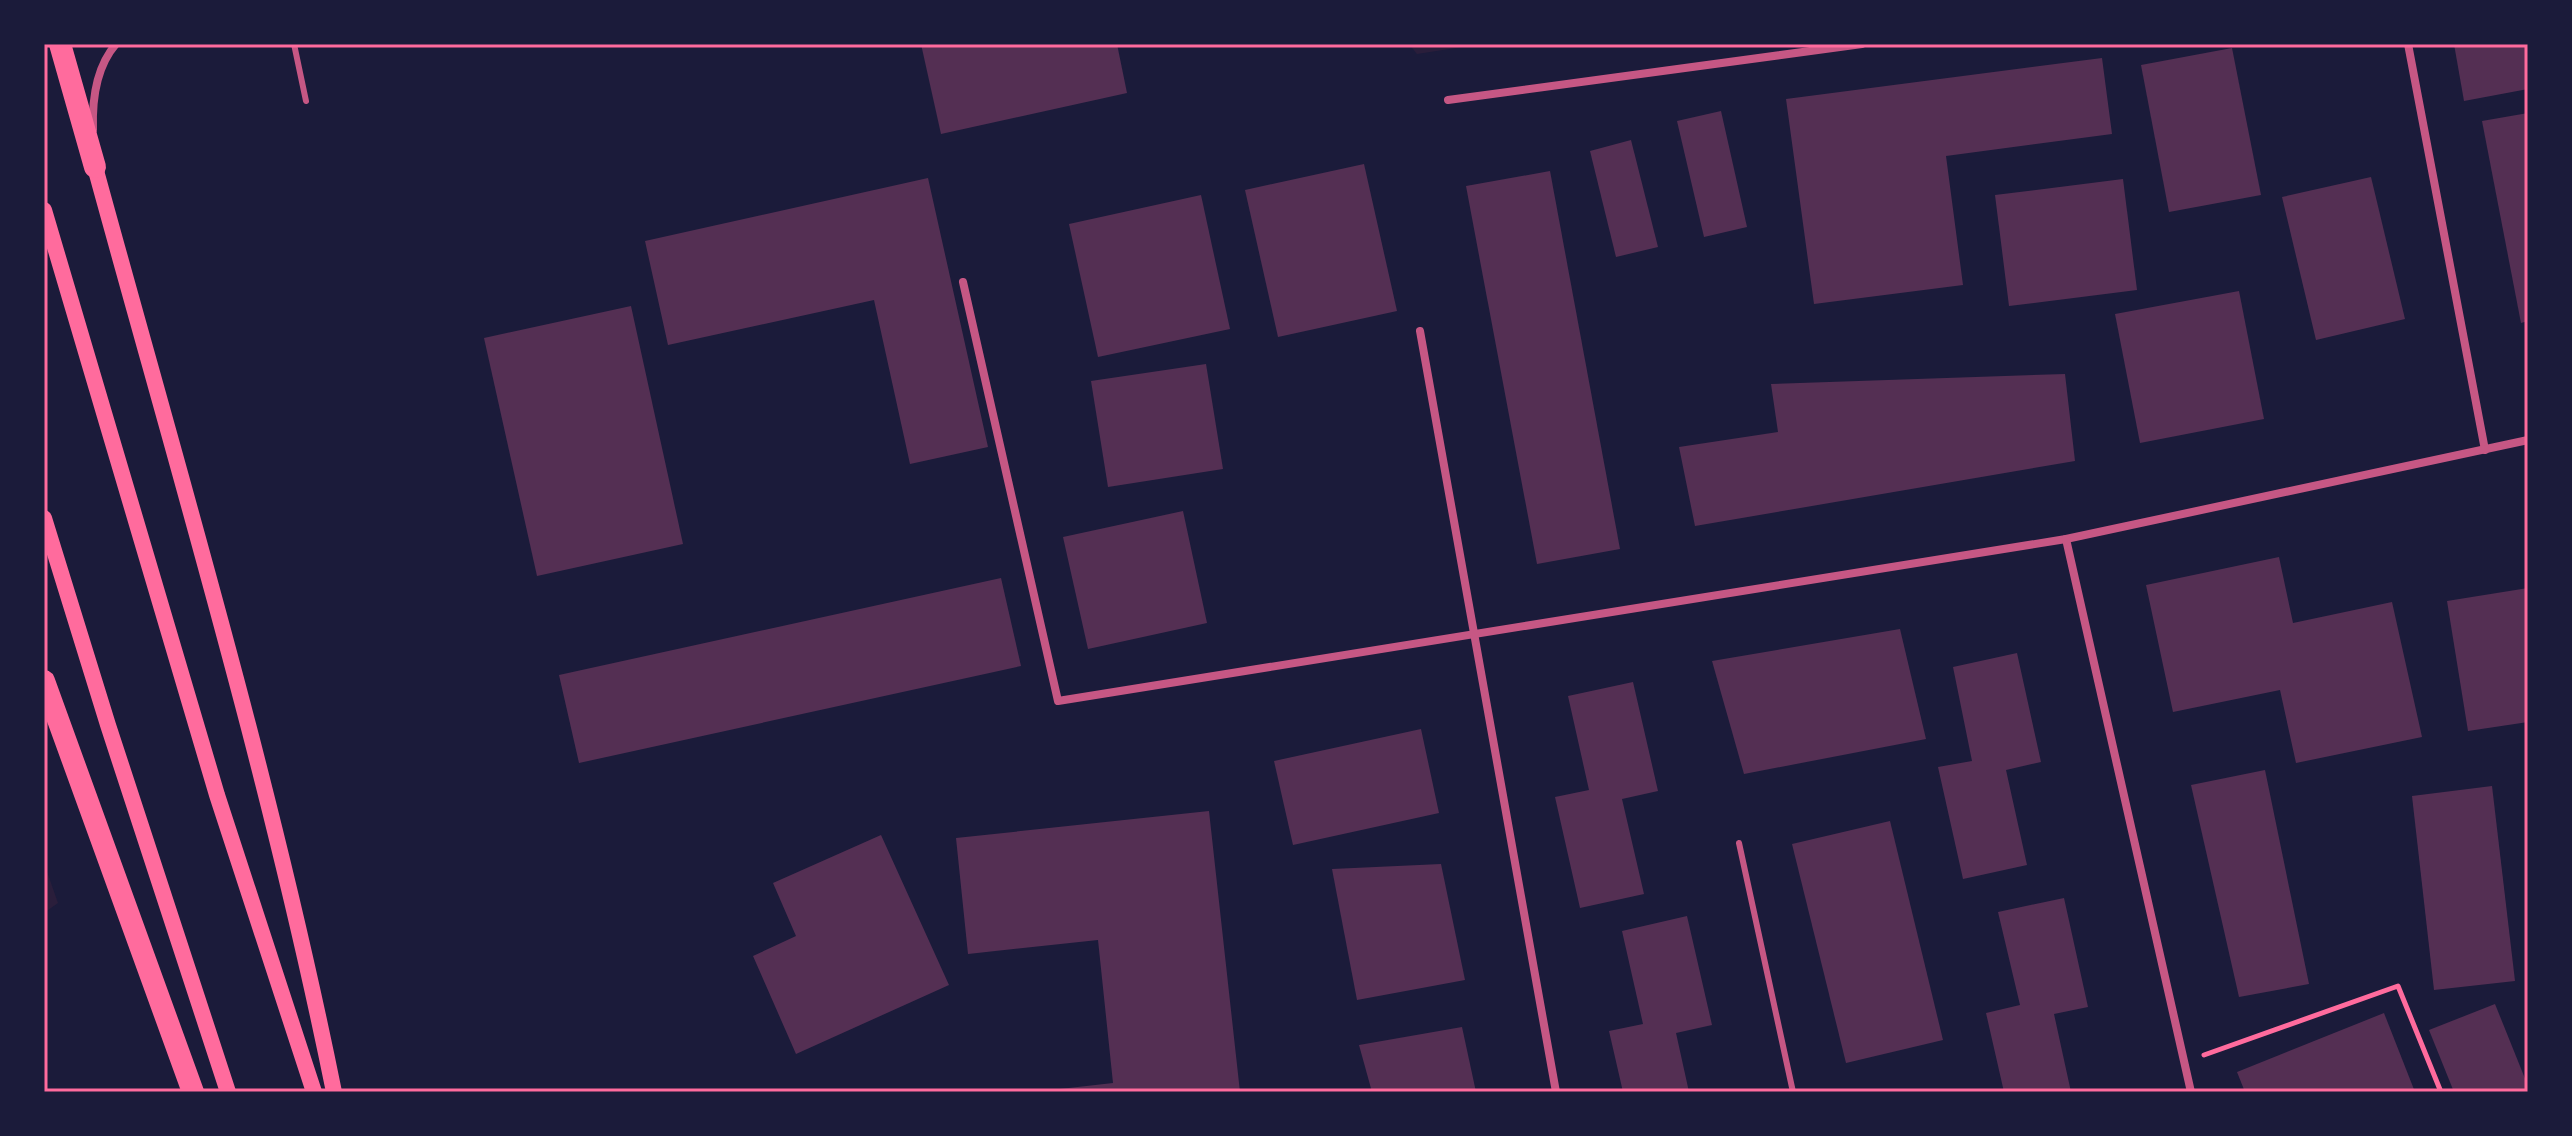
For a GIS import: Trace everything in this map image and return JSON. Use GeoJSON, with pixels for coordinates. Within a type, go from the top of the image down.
{"type":"FeatureCollection","features":[{"type":"Feature","properties":{"kind":"highway"},"geometry":{"type":"LineString","coordinates":[[60,44],[95,167]]}},
{"type":"Feature","properties":{"kind":"highway"},"geometry":{"type":"LineString","coordinates":[[44,681],[193,1092]]}},
{"type":"Feature","properties":{"kind":"main road"},"geometry":{"type":"LineString","coordinates":[[95,167],[256,755],[306,951],[334,1092]]}},
{"type":"Feature","properties":{"kind":"main road"},"geometry":{"type":"LineString","coordinates":[[44,210],[217,795],[314,1092]]}},
{"type":"Feature","properties":{"kind":"main road"},"geometry":{"type":"LineString","coordinates":[[44,518],[228,1092]]}},
{"type":"Feature","properties":{"kind":"street"},"geometry":{"type":"LineString","coordinates":[[95,167],[93,119],[96,82],[108,53],[116,44]]}},
{"type":"Feature","properties":{"kind":"street"},"geometry":{"type":"LineString","coordinates":[[1448,100],[1862,44]]}},
{"type":"Feature","properties":{"kind":"street"},"geometry":{"type":"LineString","coordinates":[[2408,44],[2485,450]]}},
{"type":"Feature","properties":{"kind":"street"},"geometry":{"type":"LineString","coordinates":[[963,282],[1058,701],[2066,539],[2528,440]]}},
{"type":"Feature","properties":{"kind":"street"},"geometry":{"type":"LineString","coordinates":[[1420,331],[1556,1092]]}},
{"type":"Feature","properties":{"kind":"street"},"geometry":{"type":"LineString","coordinates":[[2066,539],[2191,1092]]}},
{"type":"Feature","properties":{"kind":"lane"},"geometry":{"type":"LineString","coordinates":[[294,44],[306,101]]}},
{"type":"Feature","properties":{"kind":"lane"},"geometry":{"type":"LineString","coordinates":[[1739,843],[1793,1092]]}},
{"type":"Feature","properties":{"kind":"path"},"geometry":{"type":"LineString","coordinates":[[2185,1062],[2398,986],[2441,1092]]}},
{"type":"Feature","properties":{"kind":"shaded area"},"geometry":{"type":"Polygon","coordinates":[[[1409,44],[1482,44],[1417,54],[1409,44]]]}},
{"type":"Feature","properties":{"kind":"shaded area"},"geometry":{"type":"Polygon","coordinates":[[[44,863],[58,903],[44,913],[44,863]]]}},
{"type":"Feature","properties":{"kind":"building"},"geometry":{"type":"Polygon","coordinates":[[[921,44],[1117,44],[1127,93],[941,134],[921,44]]]}},
{"type":"Feature","properties":{"kind":"building"},"geometry":{"type":"Polygon","coordinates":[[[2454,44],[2528,44],[2528,89],[2464,101],[2454,44]]]}},
{"type":"Feature","properties":{"kind":"building"},"geometry":{"type":"Polygon","coordinates":[[[2232,48],[2261,195],[2169,212],[2141,65],[2232,48]]]}},
{"type":"Feature","properties":{"kind":"building"},"geometry":{"type":"Polygon","coordinates":[[[2102,58],[2112,134],[1946,156],[1963,285],[1814,304],[1786,99],[2102,58]]]}},
{"type":"Feature","properties":{"kind":"building"},"geometry":{"type":"Polygon","coordinates":[[[1721,111],[1747,227],[1704,237],[1677,121],[1721,111]]]}},
{"type":"Feature","properties":{"kind":"building"},"geometry":{"type":"Polygon","coordinates":[[[2528,113],[2528,321],[2521,323],[2482,121],[2528,113]]]}},
{"type":"Feature","properties":{"kind":"building"},"geometry":{"type":"Polygon","coordinates":[[[1631,140],[1658,247],[1616,257],[1590,151],[1631,140]]]}},
{"type":"Feature","properties":{"kind":"building"},"geometry":{"type":"Polygon","coordinates":[[[1364,164],[1397,311],[1278,337],[1245,190],[1364,164]]]}},
{"type":"Feature","properties":{"kind":"building"},"geometry":{"type":"Polygon","coordinates":[[[1550,171],[1620,549],[1537,564],[1466,186],[1550,171]]]}},
{"type":"Feature","properties":{"kind":"building"},"geometry":{"type":"Polygon","coordinates":[[[2371,177],[2405,319],[2316,340],[2282,197],[2371,177]]]}},
{"type":"Feature","properties":{"kind":"building"},"geometry":{"type":"Polygon","coordinates":[[[928,178],[988,447],[910,464],[874,300],[668,345],[645,241],[928,178]]]}},
{"type":"Feature","properties":{"kind":"building"},"geometry":{"type":"Polygon","coordinates":[[[2123,179],[2137,290],[2009,306],[1995,195],[2123,179]]]}},
{"type":"Feature","properties":{"kind":"building"},"geometry":{"type":"Polygon","coordinates":[[[1201,195],[1230,329],[1098,357],[1069,224],[1201,195]]]}},
{"type":"Feature","properties":{"kind":"building"},"geometry":{"type":"Polygon","coordinates":[[[2239,291],[2264,419],[2140,443],[2115,314],[2239,291]]]}},
{"type":"Feature","properties":{"kind":"building"},"geometry":{"type":"Polygon","coordinates":[[[631,306],[683,544],[537,576],[484,338],[631,306]]]}},
{"type":"Feature","properties":{"kind":"building"},"geometry":{"type":"Polygon","coordinates":[[[1206,364],[1223,469],[1108,487],[1091,381],[1206,364]]]}},
{"type":"Feature","properties":{"kind":"building"},"geometry":{"type":"Polygon","coordinates":[[[2065,374],[2075,461],[1695,526],[1679,447],[1778,432],[1771,384],[2065,374]]]}},
{"type":"Feature","properties":{"kind":"building"},"geometry":{"type":"Polygon","coordinates":[[[1183,511],[1207,623],[1088,649],[1063,537],[1183,511]]]}},
{"type":"Feature","properties":{"kind":"building"},"geometry":{"type":"Polygon","coordinates":[[[2279,557],[2293,623],[2392,602],[2422,737],[2296,763],[2280,690],[2173,712],[2146,585],[2279,557]]]}},
{"type":"Feature","properties":{"kind":"building"},"geometry":{"type":"Polygon","coordinates":[[[1001,578],[1021,666],[579,763],[559,675],[1001,578]]]}},
{"type":"Feature","properties":{"kind":"building"},"geometry":{"type":"Polygon","coordinates":[[[2528,588],[2528,722],[2468,731],[2447,601],[2528,588]]]}},
{"type":"Feature","properties":{"kind":"building"},"geometry":{"type":"Polygon","coordinates":[[[1900,629],[1926,739],[1744,774],[1712,661],[1900,629]]]}},
{"type":"Feature","properties":{"kind":"building"},"geometry":{"type":"Polygon","coordinates":[[[2017,653],[2041,762],[2006,770],[2027,865],[1963,879],[1938,767],[1972,761],[1953,667],[2017,653]]]}},
{"type":"Feature","properties":{"kind":"building"},"geometry":{"type":"Polygon","coordinates":[[[1633,682],[1658,791],[1622,799],[1644,894],[1580,908],[1555,797],[1589,790],[1568,696],[1633,682]]]}},
{"type":"Feature","properties":{"kind":"building"},"geometry":{"type":"Polygon","coordinates":[[[1421,729],[1439,813],[1293,845],[1274,761],[1421,729]]]}},
{"type":"Feature","properties":{"kind":"building"},"geometry":{"type":"Polygon","coordinates":[[[2265,770],[2309,984],[2239,997],[2191,785],[2265,770]]]}},
{"type":"Feature","properties":{"kind":"building"},"geometry":{"type":"Polygon","coordinates":[[[2492,786],[2515,981],[2434,990],[2412,796],[2492,786]]]}},
{"type":"Feature","properties":{"kind":"building"},"geometry":{"type":"Polygon","coordinates":[[[1209,811],[1240,1092],[1051,1092],[1113,1083],[1098,940],[968,954],[956,838],[1209,811]]]}},
{"type":"Feature","properties":{"kind":"building"},"geometry":{"type":"Polygon","coordinates":[[[1890,821],[1943,1040],[1846,1063],[1792,844],[1890,821]]]}},
{"type":"Feature","properties":{"kind":"building"},"geometry":{"type":"Polygon","coordinates":[[[881,835],[949,985],[796,1054],[753,956],[796,936],[773,883],[881,835]]]}},
{"type":"Feature","properties":{"kind":"building"},"geometry":{"type":"Polygon","coordinates":[[[1441,864],[1465,980],[1357,1000],[1332,869],[1441,864]]]}},
{"type":"Feature","properties":{"kind":"building"},"geometry":{"type":"Polygon","coordinates":[[[2064,898],[2088,1007],[2054,1014],[2071,1092],[2004,1092],[1986,1013],[2020,1005],[1998,912],[2064,898]]]}},
{"type":"Feature","properties":{"kind":"building"},"geometry":{"type":"Polygon","coordinates":[[[1687,916],[1712,1025],[1676,1033],[1689,1092],[1623,1092],[1609,1031],[1643,1024],[1622,931],[1687,916]]]}},
{"type":"Feature","properties":{"kind":"building"},"geometry":{"type":"Polygon","coordinates":[[[2495,1004],[2528,1092],[2454,1092],[2429,1030],[2495,1004]]]}},
{"type":"Feature","properties":{"kind":"building"},"geometry":{"type":"Polygon","coordinates":[[[2384,1013],[2415,1092],[2245,1092],[2237,1072],[2384,1013]]]}},
{"type":"Feature","properties":{"kind":"building"},"geometry":{"type":"Polygon","coordinates":[[[1462,1027],[1476,1092],[1372,1092],[1359,1045],[1462,1027]]]}}]}
